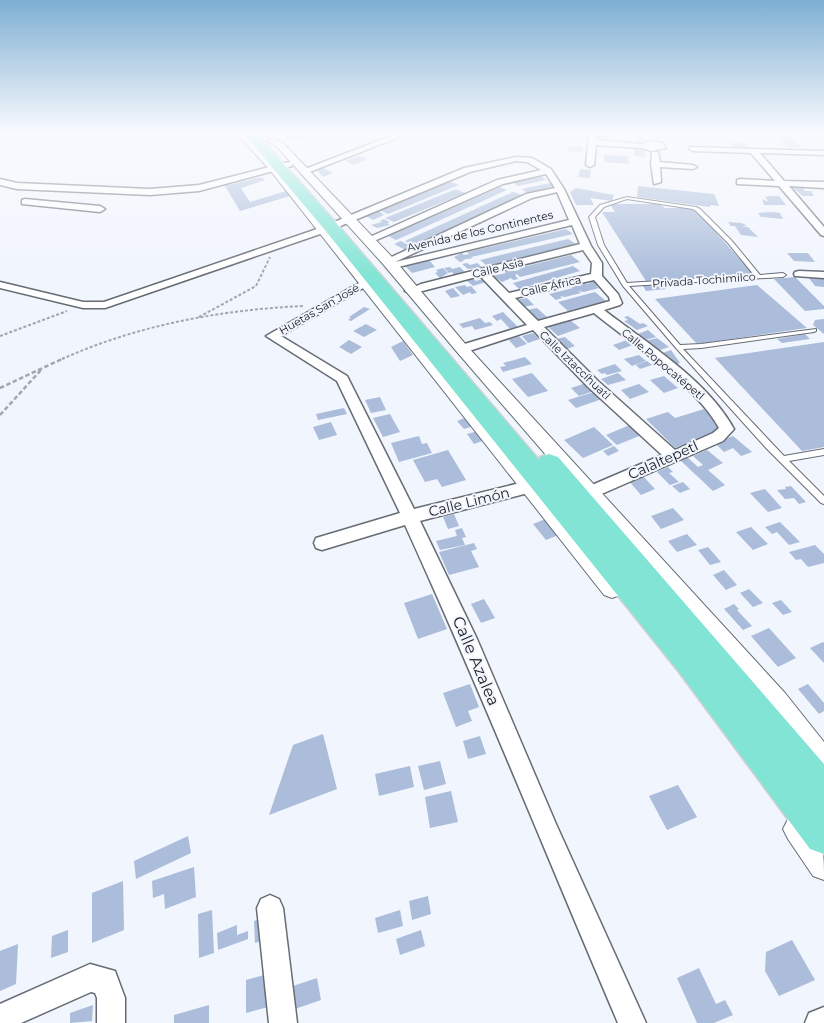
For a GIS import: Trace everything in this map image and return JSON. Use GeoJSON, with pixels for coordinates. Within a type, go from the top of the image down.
{"type":"FeatureCollection","features":[{"type":"Feature","properties":{"kind":"main road"},"geometry":{"type":"LineString","coordinates":[[337,225],[582,502],[824,792]]}},
{"type":"Feature","properties":{"kind":"main road"},"geometry":{"type":"LineString","coordinates":[[337,225],[690,661],[824,835]]}},
{"type":"Feature","properties":{"kind":"street"},"geometry":{"type":"LineString","coordinates":[[0,182],[17,186],[150,192],[199,188],[225,182]]}},
{"type":"Feature","properties":{"kind":"street"},"geometry":{"type":"LineString","coordinates":[[300,182],[337,225],[366,282],[528,487],[650,634],[718,720],[824,865]]}},
{"type":"Feature","properties":{"kind":"street"},"geometry":{"type":"LineString","coordinates":[[300,182],[337,225],[368,240],[390,264],[462,350],[591,492],[776,702],[824,764]]}},
{"type":"Feature","properties":{"kind":"street"},"geometry":{"type":"LineString","coordinates":[[0,285],[83,305],[105,306],[272,246],[337,225],[439,182]]}},
{"type":"Feature","properties":{"kind":"street"},"geometry":{"type":"LineString","coordinates":[[368,240],[500,182],[529,196]]}},
{"type":"Feature","properties":{"kind":"street"},"geometry":{"type":"LineString","coordinates":[[462,350],[535,326],[597,310],[616,303],[614,296],[596,276],[598,270],[597,263],[586,246],[555,182]]}},
{"type":"Feature","properties":{"kind":"street"},"geometry":{"type":"LineString","coordinates":[[740,182],[824,185]]}},
{"type":"Feature","properties":{"kind":"street"},"geometry":{"type":"LineString","coordinates":[[780,184],[820,224],[824,233]]}},
{"type":"Feature","properties":{"kind":"street"},"geometry":{"type":"LineString","coordinates":[[60,205],[82,189]]}},
{"type":"Feature","properties":{"kind":"street","name":"Avenida de los Continentes"},"geometry":{"type":"LineString","coordinates":[[390,264],[529,196],[560,189]]}},
{"type":"Feature","properties":{"kind":"street"},"geometry":{"type":"LineString","coordinates":[[25,202],[100,209]]}},
{"type":"Feature","properties":{"kind":"street","name":"Avenida de los Continentes"},"geometry":{"type":"LineString","coordinates":[[390,264],[574,222]]}},
{"type":"Feature","properties":{"kind":"street","name":"Calle Asia"},"geometry":{"type":"LineString","coordinates":[[412,291],[425,286],[586,246]]}},
{"type":"Feature","properties":{"kind":"street","name":"Calle Iztaccíhuatl"},"geometry":{"type":"LineString","coordinates":[[482,272],[593,384],[672,456]]}},
{"type":"Feature","properties":{"kind":"street"},"geometry":{"type":"LineString","coordinates":[[799,274],[824,275]]}},
{"type":"Feature","properties":{"kind":"street","name":"Calle África"},"geometry":{"type":"LineString","coordinates":[[506,297],[596,276]]}},
{"type":"Feature","properties":{"kind":"street","name":"Huetas San José"},"geometry":{"type":"LineString","coordinates":[[272,336],[366,282]]}},
{"type":"Feature","properties":{"kind":"street","name":"Calle Popocatépetl"},"geometry":{"type":"LineString","coordinates":[[597,310],[697,390],[725,422]]}},
{"type":"Feature","properties":{"kind":"street","name":"Calle Azalea"},"geometry":{"type":"LineString","coordinates":[[272,336],[342,379],[470,645],[548,832],[632,1023]]}},
{"type":"Feature","properties":{"kind":"street","name":"Calaltepetl"},"geometry":{"type":"LineString","coordinates":[[591,492],[718,437],[727,429],[725,422]]}},
{"type":"Feature","properties":{"kind":"street","name":"Calle Limón"},"geometry":{"type":"LineString","coordinates":[[322,543],[410,517],[528,487]]}},
{"type":"Feature","properties":{"kind":"street"},"geometry":{"type":"LineString","coordinates":[[270,908],[283,1023]]}},
{"type":"Feature","properties":{"kind":"street"},"geometry":{"type":"LineString","coordinates":[[0,1018],[90,978],[105,980],[111,998],[111,1023]]}},
{"type":"Feature","properties":{"kind":"street"},"geometry":{"type":"LineString","coordinates":[[819,1023],[824,1020]]}},
{"type":"Feature","properties":{"kind":"lane"},"geometry":{"type":"LineString","coordinates":[[758,276],[730,242],[698,210],[682,205],[627,198],[602,206],[592,217],[601,245],[625,285],[678,346],[824,501]]}},
{"type":"Feature","properties":{"kind":"lane","name":"Privada Tochimilco"},"geometry":{"type":"LineString","coordinates":[[625,285],[783,275]]}},
{"type":"Feature","properties":{"kind":"lane"},"geometry":{"type":"LineString","coordinates":[[678,346],[701,346],[814,330]]}},
{"type":"Feature","properties":{"kind":"lane"},"geometry":{"type":"LineString","coordinates":[[783,459],[824,452]]}},
{"type":"Feature","properties":{"kind":"path"},"geometry":{"type":"LineString","coordinates":[[195,319],[226,304],[256,286],[270,260],[272,246]]}},
{"type":"Feature","properties":{"kind":"path"},"geometry":{"type":"LineString","coordinates":[[0,336],[83,305]]}},
{"type":"Feature","properties":{"kind":"path"},"geometry":{"type":"LineString","coordinates":[[0,388],[84,350],[150,328],[195,319],[291,307],[324,306]]}},
{"type":"Feature","properties":{"kind":"path"},"geometry":{"type":"LineString","coordinates":[[0,415],[41,369]]}},
{"type":"Feature","properties":{"kind":"building"},"geometry":{"type":"Polygon","coordinates":[[[242,182],[260,182],[241,188],[250,202],[286,191],[290,196],[240,211],[225,186],[242,182]]]}},
{"type":"Feature","properties":{"kind":"building"},"geometry":{"type":"Polygon","coordinates":[[[447,182],[459,185],[388,214],[379,210],[447,182]]]}},
{"type":"Feature","properties":{"kind":"building"},"geometry":{"type":"Polygon","coordinates":[[[514,182],[538,182],[518,186],[514,182]]]}},
{"type":"Feature","properties":{"kind":"building"},"geometry":{"type":"Polygon","coordinates":[[[550,183],[556,186],[527,193],[522,189],[550,183]]]}},
{"type":"Feature","properties":{"kind":"building"},"geometry":{"type":"Polygon","coordinates":[[[638,186],[714,194],[719,206],[710,205],[710,207],[637,197],[638,186]]]}},
{"type":"Feature","properties":{"kind":"building"},"geometry":{"type":"Polygon","coordinates":[[[500,187],[507,190],[396,240],[388,236],[500,187]]]}},
{"type":"Feature","properties":{"kind":"building"},"geometry":{"type":"Polygon","coordinates":[[[792,187],[802,187],[805,191],[811,191],[814,196],[803,196],[792,187]]]}},
{"type":"Feature","properties":{"kind":"building"},"geometry":{"type":"Polygon","coordinates":[[[576,188],[614,195],[612,201],[590,198],[594,205],[576,205],[570,192],[576,188]]]}},
{"type":"Feature","properties":{"kind":"building"},"geometry":{"type":"Polygon","coordinates":[[[456,189],[465,193],[394,222],[385,218],[456,189]]]}},
{"type":"Feature","properties":{"kind":"building"},"geometry":{"type":"Polygon","coordinates":[[[513,192],[522,195],[413,246],[405,241],[513,192]]]}},
{"type":"Feature","properties":{"kind":"building"},"geometry":{"type":"Polygon","coordinates":[[[779,196],[786,205],[764,205],[762,199],[769,202],[765,197],[779,196]]]}},
{"type":"Feature","properties":{"kind":"building"},"geometry":{"type":"Polygon","coordinates":[[[610,204],[659,204],[665,208],[694,208],[755,276],[646,281],[602,212],[615,212],[610,204]]]}},
{"type":"Feature","properties":{"kind":"building"},"geometry":{"type":"Polygon","coordinates":[[[379,211],[384,215],[373,220],[366,216],[379,211]]]}},
{"type":"Feature","properties":{"kind":"building"},"geometry":{"type":"Polygon","coordinates":[[[758,213],[780,213],[783,219],[761,217],[758,213]]]}},
{"type":"Feature","properties":{"kind":"building"},"geometry":{"type":"Polygon","coordinates":[[[384,219],[390,222],[387,223],[390,225],[377,228],[371,225],[382,222],[380,221],[384,219]]]}},
{"type":"Feature","properties":{"kind":"building"},"geometry":{"type":"Polygon","coordinates":[[[728,222],[742,223],[747,226],[741,227],[748,227],[758,237],[741,235],[735,226],[731,226],[728,222]]]}},
{"type":"Feature","properties":{"kind":"building"},"geometry":{"type":"Polygon","coordinates":[[[566,229],[573,234],[471,257],[473,258],[460,262],[454,257],[462,253],[464,255],[469,254],[467,252],[566,229]]]}},
{"type":"Feature","properties":{"kind":"building"},"geometry":{"type":"Polygon","coordinates":[[[568,239],[576,244],[487,266],[480,260],[568,239]]]}},
{"type":"Feature","properties":{"kind":"building"},"geometry":{"type":"Polygon","coordinates":[[[401,241],[412,247],[407,251],[394,244],[401,241]]]}},
{"type":"Feature","properties":{"kind":"building"},"geometry":{"type":"Polygon","coordinates":[[[787,253],[808,253],[815,262],[794,261],[787,253]]]}},
{"type":"Feature","properties":{"kind":"building"},"geometry":{"type":"Polygon","coordinates":[[[571,255],[580,262],[520,277],[517,274],[515,275],[518,279],[513,280],[511,278],[502,282],[492,276],[506,273],[503,270],[516,271],[521,269],[519,268],[571,255]]]}},
{"type":"Feature","properties":{"kind":"building"},"geometry":{"type":"Polygon","coordinates":[[[429,260],[435,267],[412,273],[405,266],[429,260]]]}},
{"type":"Feature","properties":{"kind":"building"},"geometry":{"type":"Polygon","coordinates":[[[467,263],[470,265],[477,263],[482,267],[468,269],[462,264],[467,263]]]}},
{"type":"Feature","properties":{"kind":"building"},"geometry":{"type":"Polygon","coordinates":[[[573,266],[580,271],[519,289],[513,283],[573,266]]]}},
{"type":"Feature","properties":{"kind":"building"},"geometry":{"type":"Polygon","coordinates":[[[450,267],[452,269],[460,267],[465,272],[454,275],[444,268],[450,267]]]}},
{"type":"Feature","properties":{"kind":"building"},"geometry":{"type":"Polygon","coordinates":[[[443,268],[448,273],[440,278],[435,273],[438,272],[436,270],[443,268]]]}},
{"type":"Feature","properties":{"kind":"building"},"geometry":{"type":"Polygon","coordinates":[[[795,277],[824,306],[824,309],[805,311],[774,279],[795,277]]]}},
{"type":"Feature","properties":{"kind":"building"},"geometry":{"type":"Polygon","coordinates":[[[472,278],[476,281],[483,279],[486,282],[473,286],[466,280],[472,278]]]}},
{"type":"Feature","properties":{"kind":"building"},"geometry":{"type":"Polygon","coordinates":[[[809,278],[824,279],[824,287],[815,286],[809,278]]]}},
{"type":"Feature","properties":{"kind":"building"},"geometry":{"type":"Polygon","coordinates":[[[592,280],[599,285],[596,286],[599,288],[584,292],[578,291],[581,293],[565,297],[560,296],[562,298],[556,300],[549,294],[573,288],[570,286],[574,285],[572,283],[582,281],[586,284],[591,283],[588,281],[592,280]]]}},
{"type":"Feature","properties":{"kind":"building"},"geometry":{"type":"Polygon","coordinates":[[[465,285],[467,287],[471,286],[477,293],[471,294],[470,292],[463,295],[455,287],[465,285]]]}},
{"type":"Feature","properties":{"kind":"building"},"geometry":{"type":"Polygon","coordinates":[[[663,285],[666,289],[646,291],[643,286],[663,285]]]}},
{"type":"Feature","properties":{"kind":"building"},"geometry":{"type":"Polygon","coordinates":[[[757,285],[807,328],[697,344],[655,299],[757,285]]]}},
{"type":"Feature","properties":{"kind":"building"},"geometry":{"type":"Polygon","coordinates":[[[453,288],[460,296],[451,298],[445,291],[453,288]]]}},
{"type":"Feature","properties":{"kind":"building"},"geometry":{"type":"Polygon","coordinates":[[[595,292],[606,301],[568,311],[558,302],[595,292]]]}},
{"type":"Feature","properties":{"kind":"building"},"geometry":{"type":"Polygon","coordinates":[[[527,298],[534,305],[523,307],[516,300],[527,298]]]}},
{"type":"Feature","properties":{"kind":"building"},"geometry":{"type":"Polygon","coordinates":[[[364,307],[370,309],[351,321],[348,320],[351,318],[349,317],[364,307]]]}},
{"type":"Feature","properties":{"kind":"building"},"geometry":{"type":"Polygon","coordinates":[[[537,308],[547,317],[536,320],[526,310],[537,308]]]}},
{"type":"Feature","properties":{"kind":"building"},"geometry":{"type":"Polygon","coordinates":[[[503,312],[518,327],[510,329],[501,319],[497,321],[492,316],[503,312]]]}},
{"type":"Feature","properties":{"kind":"building"},"geometry":{"type":"Polygon","coordinates":[[[628,316],[640,324],[643,323],[648,326],[637,330],[624,321],[628,320],[624,317],[628,316]]]}},
{"type":"Feature","properties":{"kind":"building"},"geometry":{"type":"Polygon","coordinates":[[[480,318],[485,323],[490,322],[493,325],[475,330],[472,326],[463,328],[459,324],[480,318]]]}},
{"type":"Feature","properties":{"kind":"building"},"geometry":{"type":"Polygon","coordinates":[[[824,319],[824,334],[813,325],[815,320],[824,319]]]}},
{"type":"Feature","properties":{"kind":"building"},"geometry":{"type":"Polygon","coordinates":[[[570,320],[580,328],[558,336],[548,327],[570,320]]]}},
{"type":"Feature","properties":{"kind":"building"},"geometry":{"type":"Polygon","coordinates":[[[366,324],[377,330],[364,337],[353,331],[366,324]]]}},
{"type":"Feature","properties":{"kind":"building"},"geometry":{"type":"Polygon","coordinates":[[[648,330],[656,337],[645,340],[638,334],[648,330]]]}},
{"type":"Feature","properties":{"kind":"building"},"geometry":{"type":"Polygon","coordinates":[[[533,333],[540,339],[528,343],[522,336],[533,333]]]}},
{"type":"Feature","properties":{"kind":"building"},"geometry":{"type":"Polygon","coordinates":[[[805,334],[810,339],[782,343],[777,339],[805,334]]]}},
{"type":"Feature","properties":{"kind":"building"},"geometry":{"type":"Polygon","coordinates":[[[519,336],[527,344],[516,348],[508,339],[519,336]]]}},
{"type":"Feature","properties":{"kind":"building"},"geometry":{"type":"Polygon","coordinates":[[[565,337],[575,346],[567,349],[556,339],[565,337]]]}},
{"type":"Feature","properties":{"kind":"building"},"geometry":{"type":"Polygon","coordinates":[[[657,338],[669,347],[657,351],[645,341],[657,338]]]}},
{"type":"Feature","properties":{"kind":"building"},"geometry":{"type":"Polygon","coordinates":[[[349,340],[362,347],[351,354],[339,347],[349,340]]]}},
{"type":"Feature","properties":{"kind":"building"},"geometry":{"type":"Polygon","coordinates":[[[627,340],[633,345],[619,350],[613,345],[627,340]]]}},
{"type":"Feature","properties":{"kind":"building"},"geometry":{"type":"Polygon","coordinates":[[[403,341],[413,355],[400,361],[391,347],[403,341]]]}},
{"type":"Feature","properties":{"kind":"building"},"geometry":{"type":"Polygon","coordinates":[[[824,342],[824,447],[802,451],[715,358],[824,342]]]}},
{"type":"Feature","properties":{"kind":"building"},"geometry":{"type":"Polygon","coordinates":[[[671,350],[680,363],[674,365],[660,354],[671,350]]]}},
{"type":"Feature","properties":{"kind":"building"},"geometry":{"type":"Polygon","coordinates":[[[639,355],[646,361],[632,366],[624,359],[639,355]]]}},
{"type":"Feature","properties":{"kind":"building"},"geometry":{"type":"Polygon","coordinates":[[[525,357],[532,364],[503,372],[500,367],[506,366],[503,363],[525,357]]]}},
{"type":"Feature","properties":{"kind":"building"},"geometry":{"type":"Polygon","coordinates":[[[647,361],[652,365],[640,369],[636,365],[647,361]]]}},
{"type":"Feature","properties":{"kind":"building"},"geometry":{"type":"Polygon","coordinates":[[[615,364],[622,371],[607,375],[597,370],[615,364]]]}},
{"type":"Feature","properties":{"kind":"building"},"geometry":{"type":"Polygon","coordinates":[[[532,373],[548,391],[528,397],[512,379],[532,373]]]}},
{"type":"Feature","properties":{"kind":"building"},"geometry":{"type":"Polygon","coordinates":[[[618,373],[626,380],[608,385],[601,379],[618,373]]]}},
{"type":"Feature","properties":{"kind":"building"},"geometry":{"type":"Polygon","coordinates":[[[664,376],[678,388],[664,393],[650,380],[664,376]]]}},
{"type":"Feature","properties":{"kind":"building"},"geometry":{"type":"Polygon","coordinates":[[[589,382],[597,390],[579,396],[571,388],[589,382]]]}},
{"type":"Feature","properties":{"kind":"building"},"geometry":{"type":"Polygon","coordinates":[[[639,384],[649,392],[630,399],[621,390],[639,384]]]}},
{"type":"Feature","properties":{"kind":"building"},"geometry":{"type":"Polygon","coordinates":[[[597,391],[605,398],[576,408],[568,400],[597,391]]]}},
{"type":"Feature","properties":{"kind":"building"},"geometry":{"type":"Polygon","coordinates":[[[380,397],[386,410],[371,413],[365,400],[380,397]]]}},
{"type":"Feature","properties":{"kind":"building"},"geometry":{"type":"Polygon","coordinates":[[[344,408],[347,414],[318,420],[316,414],[344,408]]]}},
{"type":"Feature","properties":{"kind":"building"},"geometry":{"type":"Polygon","coordinates":[[[704,409],[727,429],[675,448],[646,419],[668,412],[675,418],[704,409]]]}},
{"type":"Feature","properties":{"kind":"building"},"geometry":{"type":"Polygon","coordinates":[[[390,414],[400,432],[383,437],[373,418],[390,414]]]}},
{"type":"Feature","properties":{"kind":"building"},"geometry":{"type":"Polygon","coordinates":[[[467,417],[474,426],[464,429],[457,421],[467,417]]]}},
{"type":"Feature","properties":{"kind":"building"},"geometry":{"type":"Polygon","coordinates":[[[331,422],[337,435],[319,440],[313,427],[331,422]]]}},
{"type":"Feature","properties":{"kind":"building"},"geometry":{"type":"Polygon","coordinates":[[[632,424],[644,434],[617,445],[606,435],[632,424]]]}},
{"type":"Feature","properties":{"kind":"building"},"geometry":{"type":"Polygon","coordinates":[[[594,427],[613,445],[583,458],[564,440],[594,427]]]}},
{"type":"Feature","properties":{"kind":"building"},"geometry":{"type":"Polygon","coordinates":[[[478,431],[485,440],[474,444],[467,434],[478,431]]]}},
{"type":"Feature","properties":{"kind":"building"},"geometry":{"type":"Polygon","coordinates":[[[419,436],[422,444],[427,443],[432,453],[399,462],[391,443],[419,436]]]}},
{"type":"Feature","properties":{"kind":"building"},"geometry":{"type":"Polygon","coordinates":[[[733,436],[752,452],[741,456],[733,448],[724,452],[715,443],[733,436]]]}},
{"type":"Feature","properties":{"kind":"building"},"geometry":{"type":"Polygon","coordinates":[[[614,446],[619,451],[608,456],[603,451],[614,446]]]}},
{"type":"Feature","properties":{"kind":"building"},"geometry":{"type":"Polygon","coordinates":[[[448,450],[466,480],[442,487],[437,479],[425,482],[413,460],[448,450]]]}},
{"type":"Feature","properties":{"kind":"building"},"geometry":{"type":"Polygon","coordinates":[[[707,450],[723,463],[708,470],[725,485],[713,491],[680,460],[687,457],[698,467],[703,465],[693,456],[707,450]]]}},
{"type":"Feature","properties":{"kind":"building"},"geometry":{"type":"Polygon","coordinates":[[[668,467],[673,472],[669,473],[679,482],[670,485],[657,472],[668,467]]]}},
{"type":"Feature","properties":{"kind":"building"},"geometry":{"type":"Polygon","coordinates":[[[642,475],[655,489],[641,495],[628,480],[642,475]]]}},
{"type":"Feature","properties":{"kind":"building"},"geometry":{"type":"Polygon","coordinates":[[[683,482],[690,489],[680,493],[672,486],[683,482]]]}},
{"type":"Feature","properties":{"kind":"building"},"geometry":{"type":"Polygon","coordinates":[[[791,486],[806,502],[799,504],[794,498],[785,499],[777,490],[786,489],[785,487],[791,486]]]}},
{"type":"Feature","properties":{"kind":"building"},"geometry":{"type":"Polygon","coordinates":[[[765,489],[782,508],[768,512],[750,493],[765,489]]]}},
{"type":"Feature","properties":{"kind":"building"},"geometry":{"type":"Polygon","coordinates":[[[673,508],[684,520],[661,529],[651,516],[673,508]]]}},
{"type":"Feature","properties":{"kind":"building"},"geometry":{"type":"Polygon","coordinates":[[[454,514],[459,526],[448,529],[443,517],[454,514]]]}},
{"type":"Feature","properties":{"kind":"building"},"geometry":{"type":"Polygon","coordinates":[[[548,518],[561,534],[546,540],[533,524],[548,518]]]}},
{"type":"Feature","properties":{"kind":"building"},"geometry":{"type":"Polygon","coordinates":[[[780,522],[800,542],[789,545],[777,532],[772,534],[765,527],[780,522]]]}},
{"type":"Feature","properties":{"kind":"building"},"geometry":{"type":"Polygon","coordinates":[[[751,527],[768,544],[753,550],[736,532],[751,527]]]}},
{"type":"Feature","properties":{"kind":"building"},"geometry":{"type":"Polygon","coordinates":[[[462,528],[466,537],[462,538],[465,545],[440,550],[436,541],[457,536],[455,530],[462,528]]]}},
{"type":"Feature","properties":{"kind":"building"},"geometry":{"type":"Polygon","coordinates":[[[687,534],[697,545],[677,552],[668,541],[687,534]]]}},
{"type":"Feature","properties":{"kind":"building"},"geometry":{"type":"Polygon","coordinates":[[[474,543],[477,549],[471,551],[479,567],[449,575],[439,552],[474,543]]]}},
{"type":"Feature","properties":{"kind":"building"},"geometry":{"type":"Polygon","coordinates":[[[815,545],[824,554],[824,563],[808,567],[801,559],[796,560],[789,552],[815,545]]]}},
{"type":"Feature","properties":{"kind":"building"},"geometry":{"type":"Polygon","coordinates":[[[708,547],[721,562],[710,565],[698,550],[708,547]]]}},
{"type":"Feature","properties":{"kind":"building"},"geometry":{"type":"Polygon","coordinates":[[[724,570],[737,585],[726,590],[713,575],[724,570]]]}},
{"type":"Feature","properties":{"kind":"building"},"geometry":{"type":"Polygon","coordinates":[[[749,589],[763,603],[753,607],[740,593],[749,589]]]}},
{"type":"Feature","properties":{"kind":"building"},"geometry":{"type":"Polygon","coordinates":[[[432,594],[447,629],[418,639],[404,603],[432,594]]]}},
{"type":"Feature","properties":{"kind":"building"},"geometry":{"type":"Polygon","coordinates":[[[484,599],[495,618],[481,623],[471,604],[484,599]]]}},
{"type":"Feature","properties":{"kind":"building"},"geometry":{"type":"Polygon","coordinates":[[[781,600],[792,612],[783,615],[772,603],[781,600]]]}},
{"type":"Feature","properties":{"kind":"building"},"geometry":{"type":"Polygon","coordinates":[[[734,604],[752,626],[743,630],[724,609],[734,604]]]}},
{"type":"Feature","properties":{"kind":"building"},"geometry":{"type":"Polygon","coordinates":[[[769,628],[796,658],[778,667],[751,636],[769,628]]]}},
{"type":"Feature","properties":{"kind":"building"},"geometry":{"type":"Polygon","coordinates":[[[824,643],[824,663],[810,648],[824,643]]]}},
{"type":"Feature","properties":{"kind":"building"},"geometry":{"type":"Polygon","coordinates":[[[470,684],[479,707],[468,711],[472,721],[456,727],[443,693],[470,684]]]}},
{"type":"Feature","properties":{"kind":"building"},"geometry":{"type":"Polygon","coordinates":[[[808,684],[824,703],[824,711],[819,714],[798,689],[808,684]]]}},
{"type":"Feature","properties":{"kind":"building"},"geometry":{"type":"Polygon","coordinates":[[[323,734],[337,789],[269,815],[293,745],[323,734]]]}},
{"type":"Feature","properties":{"kind":"building"},"geometry":{"type":"Polygon","coordinates":[[[480,736],[486,754],[468,759],[463,741],[480,736]]]}},
{"type":"Feature","properties":{"kind":"building"},"geometry":{"type":"Polygon","coordinates":[[[440,761],[446,784],[424,790],[418,766],[440,761]]]}},
{"type":"Feature","properties":{"kind":"building"},"geometry":{"type":"Polygon","coordinates":[[[410,766],[414,787],[379,796],[375,774],[410,766]]]}},
{"type":"Feature","properties":{"kind":"building"},"geometry":{"type":"Polygon","coordinates":[[[678,785],[697,817],[667,830],[649,796],[678,785]]]}},
{"type":"Feature","properties":{"kind":"building"},"geometry":{"type":"Polygon","coordinates":[[[451,791],[458,822],[430,828],[425,797],[451,791]]]}},
{"type":"Feature","properties":{"kind":"building"},"geometry":{"type":"Polygon","coordinates":[[[188,836],[191,853],[136,879],[134,861],[188,836]]]}},
{"type":"Feature","properties":{"kind":"building"},"geometry":{"type":"Polygon","coordinates":[[[194,867],[196,897],[165,909],[164,894],[153,898],[152,881],[194,867]]]}},
{"type":"Feature","properties":{"kind":"building"},"geometry":{"type":"Polygon","coordinates":[[[123,881],[124,930],[92,943],[92,893],[123,881]]]}},
{"type":"Feature","properties":{"kind":"building"},"geometry":{"type":"Polygon","coordinates":[[[428,896],[431,914],[412,920],[409,901],[428,896]]]}},
{"type":"Feature","properties":{"kind":"building"},"geometry":{"type":"Polygon","coordinates":[[[212,910],[214,953],[199,958],[198,914],[212,910]]]}},
{"type":"Feature","properties":{"kind":"building"},"geometry":{"type":"Polygon","coordinates":[[[400,910],[403,926],[378,933],[375,918],[400,910]]]}},
{"type":"Feature","properties":{"kind":"building"},"geometry":{"type":"Polygon","coordinates":[[[263,918],[265,940],[255,943],[254,921],[263,918]]]}},
{"type":"Feature","properties":{"kind":"building"},"geometry":{"type":"Polygon","coordinates":[[[237,925],[237,935],[248,931],[248,939],[218,950],[217,933],[237,925]]]}},
{"type":"Feature","properties":{"kind":"building"},"geometry":{"type":"Polygon","coordinates":[[[68,930],[68,952],[51,958],[52,936],[68,930]]]}},
{"type":"Feature","properties":{"kind":"building"},"geometry":{"type":"Polygon","coordinates":[[[421,930],[425,946],[400,955],[396,939],[421,930]]]}},
{"type":"Feature","properties":{"kind":"building"},"geometry":{"type":"Polygon","coordinates":[[[792,940],[815,980],[779,996],[765,971],[766,952],[792,940]]]}},
{"type":"Feature","properties":{"kind":"building"},"geometry":{"type":"Polygon","coordinates":[[[18,944],[16,984],[0,991],[0,951],[18,944]]]}},
{"type":"Feature","properties":{"kind":"building"},"geometry":{"type":"Polygon","coordinates":[[[699,968],[716,1004],[725,1000],[733,1015],[714,1023],[697,1023],[677,978],[699,968]]]}},
{"type":"Feature","properties":{"kind":"building"},"geometry":{"type":"Polygon","coordinates":[[[268,974],[268,1007],[246,1013],[246,980],[268,974]]]}},
{"type":"Feature","properties":{"kind":"building"},"geometry":{"type":"Polygon","coordinates":[[[317,978],[321,1000],[295,1009],[293,986],[317,978]]]}},
{"type":"Feature","properties":{"kind":"building"},"geometry":{"type":"Polygon","coordinates":[[[93,1005],[92,1021],[70,1023],[70,1013],[93,1005]]]}},
{"type":"Feature","properties":{"kind":"building"},"geometry":{"type":"Polygon","coordinates":[[[209,1005],[209,1023],[174,1023],[174,1015],[209,1005]]]}}]}
